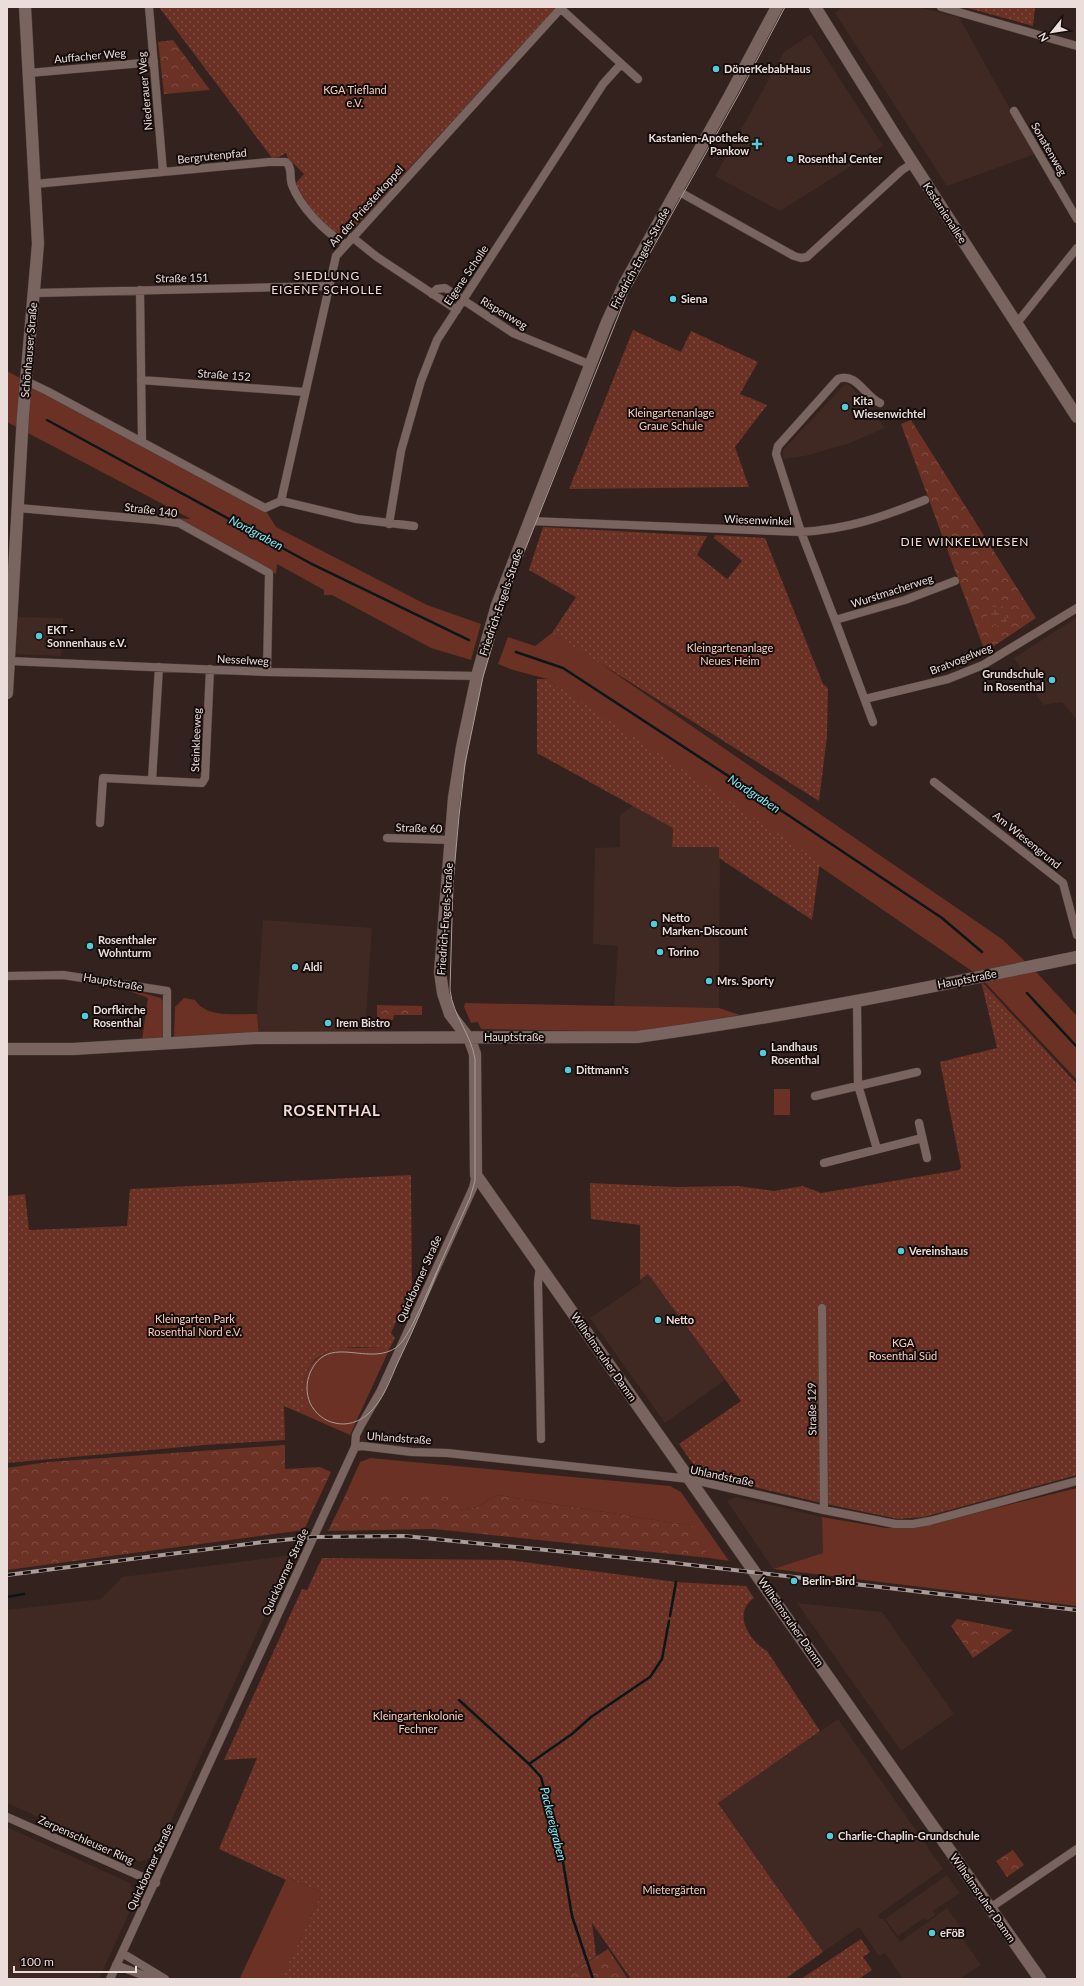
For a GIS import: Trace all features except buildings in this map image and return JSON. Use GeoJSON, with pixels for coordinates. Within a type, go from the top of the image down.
{"type":"FeatureCollection","features":[{"type":"Feature","properties":{"kind":"main road","name":"Schönhauser Straße"},"geometry":{"type":"LineString","coordinates":[[7,693],[12,533],[18,508],[26,381],[35,293],[38,244],[25,7]]}},
{"type":"Feature","properties":{"kind":"main road","name":"Friedrich-Engels-Straße"},"geometry":{"type":"LineString","coordinates":[[467,1037],[451,1016],[444,997],[441,982],[442,945],[450,840],[462,747],[477,676],[500,598],[591,365],[625,283],[760,41],[777,7]]}},
{"type":"Feature","properties":{"kind":"main road","name":"Kastanienallee"},"geometry":{"type":"LineString","coordinates":[[819,8],[913,163],[1077,417]]}},
{"type":"Feature","properties":{"kind":"main road","name":"Hauptstraße"},"geometry":{"type":"LineString","coordinates":[[7,1048],[73,1049],[255,1038],[637,1037],[685,1031],[857,1000],[1077,957]]}},
{"type":"Feature","properties":{"kind":"main road"},"geometry":{"type":"LineString","coordinates":[[467,1037],[475,1054],[476,1175]]}},
{"type":"Feature","properties":{"kind":"main road","name":"Wilhelmsruher Damm"},"geometry":{"type":"LineString","coordinates":[[476,1175],[1040,1979]]}},
{"type":"Feature","properties":{"kind":"street","name":"Niederauer Weg"},"geometry":{"type":"LineString","coordinates":[[149,7],[163,172]]}},
{"type":"Feature","properties":{"kind":"street"},"geometry":{"type":"LineString","coordinates":[[560,7],[638,79]]}},
{"type":"Feature","properties":{"kind":"street","name":"An der Priesterkoppel"},"geometry":{"type":"LineString","coordinates":[[281,501],[336,256],[345,244],[560,7]]}},
{"type":"Feature","properties":{"kind":"street"},"geometry":{"type":"LineString","coordinates":[[941,7],[1077,46]]}},
{"type":"Feature","properties":{"kind":"street","name":"Auffacher Weg"},"geometry":{"type":"LineString","coordinates":[[29,73],[154,62]]}},
{"type":"Feature","properties":{"kind":"street","name":"Eigene Scholle"},"geometry":{"type":"LineString","coordinates":[[389,524],[401,451],[421,381],[437,340],[603,84],[620,64]]}},
{"type":"Feature","properties":{"kind":"street","name":"Sonatenweg"},"geometry":{"type":"LineString","coordinates":[[1014,111],[1077,219]]}},
{"type":"Feature","properties":{"kind":"street","name":"Bergrutenpfad"},"geometry":{"type":"LineString","coordinates":[[35,184],[269,162],[286,162],[289,166],[292,184],[309,211],[322,227],[345,244]]}},
{"type":"Feature","properties":{"kind":"street"},"geometry":{"type":"LineString","coordinates":[[676,190],[794,256],[801,258],[806,257],[902,170],[913,163]]}},
{"type":"Feature","properties":{"kind":"street"},"geometry":{"type":"LineString","coordinates":[[352,237],[377,257],[457,310]]}},
{"type":"Feature","properties":{"kind":"street"},"geometry":{"type":"LineString","coordinates":[[1017,323],[1077,248]]}},
{"type":"Feature","properties":{"kind":"street","name":"Straße 151"},"geometry":{"type":"LineString","coordinates":[[35,293],[330,286]]}},
{"type":"Feature","properties":{"kind":"street","name":"Rispenweg"},"geometry":{"type":"LineString","coordinates":[[432,294],[437,289],[445,288],[513,333],[591,365]]}},
{"type":"Feature","properties":{"kind":"street"},"geometry":{"type":"LineString","coordinates":[[140,290],[142,441]]}},
{"type":"Feature","properties":{"kind":"street","name":"Wiesenwinkel"},"geometry":{"type":"LineString","coordinates":[[530,521],[800,532],[778,463],[776,454],[778,446],[838,379],[847,378],[856,381],[873,400],[880,403]]}},
{"type":"Feature","properties":{"kind":"street","name":"Straße 152"},"geometry":{"type":"LineString","coordinates":[[141,380],[305,392]]}},
{"type":"Feature","properties":{"kind":"street"},"geometry":{"type":"LineString","coordinates":[[26,381],[142,441],[265,508],[281,501],[324,512],[389,524],[414,526]]}},
{"type":"Feature","properties":{"kind":"street"},"geometry":{"type":"LineString","coordinates":[[873,722],[836,620],[800,532],[832,530],[877,519],[925,500]]}},
{"type":"Feature","properties":{"kind":"street","name":"Straße 140"},"geometry":{"type":"LineString","coordinates":[[18,508],[179,523],[269,573],[267,672]]}},
{"type":"Feature","properties":{"kind":"street","name":"Wurstmacherweg"},"geometry":{"type":"LineString","coordinates":[[836,620],[905,600],[955,580]]}},
{"type":"Feature","properties":{"kind":"street","name":"Bratvogelweg"},"geometry":{"type":"LineString","coordinates":[[865,699],[948,679],[983,665],[1077,608]]}},
{"type":"Feature","properties":{"kind":"street","name":"Nesselweg"},"geometry":{"type":"LineString","coordinates":[[9,661],[267,672],[477,676]]}},
{"type":"Feature","properties":{"kind":"street"},"geometry":{"type":"LineString","coordinates":[[152,780],[159,667]]}},
{"type":"Feature","properties":{"kind":"street","name":"Steinkleeweg"},"geometry":{"type":"LineString","coordinates":[[100,823],[103,778],[198,784],[202,783],[206,778],[210,669]]}},
{"type":"Feature","properties":{"kind":"street","name":"Am Wiesengrund"},"geometry":{"type":"LineString","coordinates":[[934,782],[1063,884],[1077,935]]}},
{"type":"Feature","properties":{"kind":"street","name":"Straße 60"},"geometry":{"type":"LineString","coordinates":[[386,838],[450,840]]}},
{"type":"Feature","properties":{"kind":"street","name":"Hauptstraße"},"geometry":{"type":"LineString","coordinates":[[7,976],[63,975],[167,992],[167,1043]]}},
{"type":"Feature","properties":{"kind":"street"},"geometry":{"type":"LineString","coordinates":[[857,1000],[858,1085],[877,1149]]}},
{"type":"Feature","properties":{"kind":"street"},"geometry":{"type":"LineString","coordinates":[[816,1096],[917,1072]]}},
{"type":"Feature","properties":{"kind":"street"},"geometry":{"type":"LineString","coordinates":[[919,1123],[928,1158]]}},
{"type":"Feature","properties":{"kind":"street"},"geometry":{"type":"LineString","coordinates":[[824,1163],[922,1138]]}},
{"type":"Feature","properties":{"kind":"street","name":"Quickborner Straße"},"geometry":{"type":"LineString","coordinates":[[110,1979],[156,1883],[355,1448],[357,1433],[380,1392],[472,1189],[476,1175]]}},
{"type":"Feature","properties":{"kind":"street"},"geometry":{"type":"LineString","coordinates":[[540,1266],[538,1283],[541,1439]]}},
{"type":"Feature","properties":{"kind":"street","name":"Straße 129"},"geometry":{"type":"LineString","coordinates":[[822,1308],[824,1510]]}},
{"type":"Feature","properties":{"kind":"street","name":"Uhlandstraße"},"geometry":{"type":"LineString","coordinates":[[355,1448],[362,1446],[412,1452],[447,1453],[690,1480],[824,1510],[895,1524],[913,1524],[1077,1481]]}},
{"type":"Feature","properties":{"kind":"street","name":"Zerpenschleuser Ring"},"geometry":{"type":"LineString","coordinates":[[7,1817],[156,1883]]}},
{"type":"Feature","properties":{"kind":"street"},"geometry":{"type":"LineString","coordinates":[[990,1908],[1077,1849]]}},
{"type":"Feature","properties":{"kind":"street"},"geometry":{"type":"LineString","coordinates":[[122,1953],[165,1979]]}},
{"type":"Feature","properties":{"kind":"street"},"geometry":{"type":"LineString","coordinates":[[116,1965],[153,1979]]}},
{"type":"Feature","properties":{"kind":"shaded area"},"geometry":{"type":"Polygon","coordinates":[[[843,7],[918,7],[959,17],[1035,154],[947,186],[835,13],[843,7]]]}},
{"type":"Feature","properties":{"kind":"shaded area"},"geometry":{"type":"Polygon","coordinates":[[[811,34],[883,146],[780,211],[715,176],[784,52],[811,34]]]}},
{"type":"Feature","properties":{"kind":"shaded area","name":"Kita Wiesenwichtel"},"geometry":{"type":"Polygon","coordinates":[[[845,384],[850,385],[885,428],[847,444],[805,456],[783,459],[783,450],[845,384]]]}},
{"type":"Feature","properties":{"kind":"shaded area","name":"EKT - Sonnenhaus e.V."},"geometry":{"type":"Polygon","coordinates":[[[18,617],[63,618],[61,656],[16,654],[18,617]]]}},
{"type":"Feature","properties":{"kind":"shaded area","name":"Grundschule in Rosenthal"},"geometry":{"type":"Polygon","coordinates":[[[1077,617],[1077,720],[1062,702],[1043,705],[1014,658],[1077,617]]]}},
{"type":"Feature","properties":{"kind":"shaded area"},"geometry":{"type":"Polygon","coordinates":[[[634,805],[673,828],[672,847],[720,847],[719,1008],[614,1007],[618,946],[593,944],[595,848],[620,847],[620,815],[634,805]]]}},
{"type":"Feature","properties":{"kind":"shaded area"},"geometry":{"type":"Polygon","coordinates":[[[263,920],[372,928],[365,1031],[259,1035],[257,1007],[263,920]]]}},
{"type":"Feature","properties":{"kind":"shaded area"},"geometry":{"type":"Polygon","coordinates":[[[648,1274],[725,1380],[665,1423],[590,1318],[641,1283],[640,1280],[648,1274]]]}},
{"type":"Feature","properties":{"kind":"shaded area"},"geometry":{"type":"Polygon","coordinates":[[[736,1497],[822,1517],[824,1553],[773,1569],[727,1501],[736,1497]]]}},
{"type":"Feature","properties":{"kind":"shaded area"},"geometry":{"type":"Polygon","coordinates":[[[293,1555],[155,1856],[140,1862],[7,1803],[7,1610],[101,1599],[122,1577],[293,1555]]]}},
{"type":"Feature","properties":{"kind":"shaded area"},"geometry":{"type":"Polygon","coordinates":[[[797,1603],[882,1612],[954,1714],[901,1751],[797,1603]]]}},
{"type":"Feature","properties":{"kind":"shaded area","name":"Charlie-Chaplin-Grundschule"},"geometry":{"type":"Polygon","coordinates":[[[838,1719],[943,1869],[878,1915],[881,1919],[883,1918],[900,1942],[947,1908],[960,1926],[956,1929],[981,1965],[960,1979],[903,1979],[885,1953],[879,1956],[859,1927],[823,1952],[718,1802],[838,1719]]]}},
{"type":"Feature","properties":{"kind":"shaded area"},"geometry":{"type":"Polygon","coordinates":[[[7,1827],[130,1883],[136,1898],[99,1979],[7,1979],[7,1827]]]}},
{"type":"Feature","properties":{"kind":"shaded area"},"geometry":{"type":"Polygon","coordinates":[[[947,1875],[960,1893],[933,1911],[935,1915],[926,1921],[924,1918],[898,1936],[885,1919],[947,1875]]]}},
{"type":"Feature","properties":{"kind":"green space","name":"KGA Tiefland e.V."},"geometry":{"type":"Polygon","coordinates":[[[159,7],[556,8],[347,236],[337,234],[332,231],[316,216],[302,196],[296,183],[304,174],[288,158],[286,153],[279,157],[272,158],[159,7]]]}},
{"type":"Feature","properties":{"kind":"green space"},"geometry":{"type":"Polygon","coordinates":[[[964,7],[1035,7],[1033,26],[964,7]]]}},
{"type":"Feature","properties":{"kind":"green space"},"geometry":{"type":"Polygon","coordinates":[[[173,40],[210,90],[164,94],[158,42],[173,40]]]}},
{"type":"Feature","properties":{"kind":"green space","name":"Kleingartenanlage Graue Schule"},"geometry":{"type":"Polygon","coordinates":[[[633,330],[681,352],[691,331],[758,362],[740,394],[767,405],[735,447],[749,487],[569,489],[633,330]]]}},
{"type":"Feature","properties":{"kind":"green space"},"geometry":{"type":"Polygon","coordinates":[[[7,371],[266,511],[276,527],[427,605],[481,624],[471,660],[431,648],[332,595],[324,595],[324,590],[277,564],[276,574],[175,518],[191,519],[7,422],[7,371]]]}},
{"type":"Feature","properties":{"kind":"green space"},"geometry":{"type":"Polygon","coordinates":[[[911,420],[1036,618],[985,652],[901,424],[911,420]]]}},
{"type":"Feature","properties":{"kind":"green space","name":"Kleingartenanlage Neues Heim"},"geometry":{"type":"Polygon","coordinates":[[[543,527],[707,536],[697,555],[727,579],[742,561],[714,538],[715,535],[765,538],[823,684],[828,688],[827,736],[819,801],[552,633],[576,597],[529,570],[543,527]]]}},
{"type":"Feature","properties":{"kind":"green space"},"geometry":{"type":"Polygon","coordinates":[[[1002,606],[1006,613],[1007,621],[1001,626],[990,625],[987,616],[992,607],[1002,606]]]}},
{"type":"Feature","properties":{"kind":"green space"},"geometry":{"type":"Polygon","coordinates":[[[552,633],[578,648],[1002,939],[1038,974],[1077,1016],[1077,1080],[979,976],[547,679],[513,670],[498,664],[508,637],[535,646],[552,633]]]}},
{"type":"Feature","properties":{"kind":"green space"},"geometry":{"type":"Polygon","coordinates":[[[537,679],[547,679],[820,862],[812,920],[719,858],[719,847],[672,847],[673,828],[537,753],[537,679]]]}},
{"type":"Feature","properties":{"kind":"green space","name":"KGA Rosenthal Süd"},"geometry":{"type":"Polygon","coordinates":[[[981,981],[1077,1084],[1077,1475],[924,1517],[898,1519],[817,1502],[700,1474],[679,1444],[741,1401],[648,1274],[640,1280],[640,1225],[591,1219],[590,1183],[677,1187],[738,1186],[774,1191],[803,1186],[821,1193],[959,1170],[961,1167],[940,1062],[997,1048],[981,981]]]}},
{"type":"Feature","properties":{"kind":"green space"},"geometry":{"type":"Polygon","coordinates":[[[113,985],[161,998],[163,1002],[163,1036],[161,1040],[142,1040],[148,998],[113,985]]]}},
{"type":"Feature","properties":{"kind":"green space"},"geometry":{"type":"Polygon","coordinates":[[[184,998],[195,1000],[207,1010],[215,1013],[257,1014],[259,1035],[174,1037],[175,1007],[184,998]]]}},
{"type":"Feature","properties":{"kind":"green space"},"geometry":{"type":"Polygon","coordinates":[[[465,1003],[719,1008],[740,1015],[642,1032],[481,1029],[478,1022],[471,1023],[464,1007],[465,1003]]]}},
{"type":"Feature","properties":{"kind":"green space"},"geometry":{"type":"Polygon","coordinates":[[[377,1005],[422,1006],[422,1015],[394,1015],[393,1020],[377,1020],[377,1005]]]}},
{"type":"Feature","properties":{"kind":"green space"},"geometry":{"type":"Polygon","coordinates":[[[774,1089],[790,1089],[790,1115],[774,1115],[774,1089]]]}},
{"type":"Feature","properties":{"kind":"green space","name":"Kleingarten Park Rosenthal Nord e.V."},"geometry":{"type":"Polygon","coordinates":[[[411,1175],[412,1286],[391,1333],[395,1338],[390,1348],[342,1348],[330,1351],[320,1356],[312,1363],[305,1378],[305,1403],[300,1413],[284,1406],[285,1440],[205,1445],[7,1463],[7,1196],[25,1194],[29,1230],[127,1226],[130,1189],[411,1175]]]}},
{"type":"Feature","properties":{"kind":"green space"},"geometry":{"type":"Polygon","coordinates":[[[338,1348],[390,1348],[350,1435],[300,1413],[304,1402],[304,1385],[307,1371],[315,1361],[325,1353],[338,1348]]]}},
{"type":"Feature","properties":{"kind":"green space"},"geometry":{"type":"Polygon","coordinates":[[[285,1445],[285,1469],[320,1467],[331,1472],[304,1530],[7,1570],[7,1468],[48,1462],[285,1445]]]}},
{"type":"Feature","properties":{"kind":"green space"},"geometry":{"type":"Polygon","coordinates":[[[370,1458],[670,1486],[681,1492],[729,1561],[709,1558],[693,1526],[497,1495],[477,1507],[460,1510],[345,1496],[360,1462],[370,1458]]]}},
{"type":"Feature","properties":{"kind":"green space"},"geometry":{"type":"Polygon","coordinates":[[[1077,1488],[1077,1606],[773,1569],[823,1553],[822,1517],[886,1528],[915,1528],[1077,1488]]]}},
{"type":"Feature","properties":{"kind":"green space"},"geometry":{"type":"Polygon","coordinates":[[[497,1495],[694,1526],[709,1558],[434,1529],[328,1531],[345,1496],[456,1497],[460,1510],[477,1507],[497,1495]]]}},
{"type":"Feature","properties":{"kind":"green space","name":"Kleingartenkolonie Fechner"},"geometry":{"type":"Polygon","coordinates":[[[322,1558],[509,1560],[676,1582],[746,1586],[754,1598],[744,1611],[744,1619],[749,1634],[767,1651],[820,1731],[718,1803],[823,1952],[785,1979],[631,1979],[592,1923],[596,1956],[561,1979],[282,1978],[322,1893],[287,1877],[286,1880],[219,1849],[257,1758],[224,1760],[302,1589],[307,1590],[322,1558]]]}},
{"type":"Feature","properties":{"kind":"green space"},"geometry":{"type":"Polygon","coordinates":[[[957,1619],[1013,1630],[973,1658],[951,1626],[957,1619]]]}},
{"type":"Feature","properties":{"kind":"green space"},"geometry":{"type":"Polygon","coordinates":[[[1013,1850],[1024,1865],[1007,1877],[996,1861],[1013,1850]]]}},
{"type":"Feature","properties":{"kind":"green space"},"geometry":{"type":"Polygon","coordinates":[[[287,1877],[322,1893],[282,1979],[242,1979],[240,1978],[287,1877]]]}},
{"type":"Feature","properties":{"kind":"green space"},"geometry":{"type":"Polygon","coordinates":[[[861,1939],[870,1952],[863,1957],[872,1970],[859,1979],[801,1979],[861,1939]]]}},
{"type":"Feature","properties":{"kind":"green space"},"geometry":{"type":"Polygon","coordinates":[[[608,1949],[628,1979],[562,1978],[608,1949]]]}},
{"type":"Feature","properties":{"kind":"waterway","name":"Nordgraben"},"geometry":{"type":"LineString","coordinates":[[47,420],[310,563],[469,640]]}},
{"type":"Feature","properties":{"kind":"waterway","name":"Nordgraben"},"geometry":{"type":"LineString","coordinates":[[516,652],[563,668],[942,918],[982,952]]}},
{"type":"Feature","properties":{"kind":"waterway","name":"Nordgraben"},"geometry":{"type":"LineString","coordinates":[[1027,993],[1077,1047]]}},
{"type":"Feature","properties":{"kind":"waterway"},"geometry":{"type":"LineString","coordinates":[[670,1616],[676,1582]]}},
{"type":"Feature","properties":{"kind":"waterway"},"geometry":{"type":"LineString","coordinates":[[7,1597],[24,1594]]}},
{"type":"Feature","properties":{"kind":"waterway"},"geometry":{"type":"LineString","coordinates":[[529,1764],[572,1734],[591,1717],[650,1677],[662,1659],[669,1621]]}},
{"type":"Feature","properties":{"kind":"waterway","name":"Packereigraben"},"geometry":{"type":"LineString","coordinates":[[459,1700],[529,1764],[541,1777],[563,1862],[572,1916],[593,1979]]}},
{"type":"Feature","properties":{"kind":"tram line"},"geometry":{"type":"LineString","coordinates":[[441,1262],[436,1275],[426,1300],[415,1325],[389,1383],[378,1403],[364,1417],[353,1423],[339,1424],[320,1416],[314,1410],[308,1396],[307,1388],[310,1373],[318,1361],[327,1354],[338,1352],[363,1354],[387,1352],[398,1346],[403,1341],[425,1298],[434,1277],[470,1198],[475,1181],[475,1059],[470,1041],[455,1008],[450,990],[453,883],[465,764],[483,677],[507,595],[627,294],[739,94],[785,7]]}},
{"type":"Feature","properties":{"kind":"railway"},"geometry":{"type":"LineString","coordinates":[[7,1575],[313,1537],[404,1536],[657,1561],[1077,1610]]}},
{"type":"Feature","properties":{"kind":"place","name":"DönerKebabHaus"},"geometry":{"type":"Point","coordinates":[716,69]}},
{"type":"Feature","properties":{"kind":"place","name":"Kastanien-Apotheke Pankow"},"geometry":{"type":"Point","coordinates":[757,144]}},
{"type":"Feature","properties":{"kind":"place","name":"Rosenthal Center"},"geometry":{"type":"Point","coordinates":[790,159]}},
{"type":"Feature","properties":{"kind":"place","name":"Siena"},"geometry":{"type":"Point","coordinates":[673,299]}},
{"type":"Feature","properties":{"kind":"place","name":"Kita Wiesenwichtel"},"geometry":{"type":"Point","coordinates":[845,407]}},
{"type":"Feature","properties":{"kind":"place","name":"EKT - Sonnenhaus e.V."},"geometry":{"type":"Point","coordinates":[39,636]}},
{"type":"Feature","properties":{"kind":"place","name":"Grundschule in Rosenthal"},"geometry":{"type":"Point","coordinates":[1052,680]}},
{"type":"Feature","properties":{"kind":"place","name":"Netto Marken-Discount"},"geometry":{"type":"Point","coordinates":[654,924]}},
{"type":"Feature","properties":{"kind":"place","name":"Rosenthaler Wohnturm"},"geometry":{"type":"Point","coordinates":[90,946]}},
{"type":"Feature","properties":{"kind":"place","name":"Torino"},"geometry":{"type":"Point","coordinates":[660,952]}},
{"type":"Feature","properties":{"kind":"place","name":"Aldi"},"geometry":{"type":"Point","coordinates":[295,967]}},
{"type":"Feature","properties":{"kind":"place","name":"Mrs. Sporty"},"geometry":{"type":"Point","coordinates":[709,981]}},
{"type":"Feature","properties":{"kind":"place","name":"Dorfkirche Rosenthal"},"geometry":{"type":"Point","coordinates":[85,1016]}},
{"type":"Feature","properties":{"kind":"place","name":"Irem Bistro"},"geometry":{"type":"Point","coordinates":[328,1023]}},
{"type":"Feature","properties":{"kind":"place","name":"Landhaus Rosenthal"},"geometry":{"type":"Point","coordinates":[763,1053]}},
{"type":"Feature","properties":{"kind":"place","name":"Dittmann's"},"geometry":{"type":"Point","coordinates":[568,1070]}},
{"type":"Feature","properties":{"kind":"place","name":"Vereinshaus"},"geometry":{"type":"Point","coordinates":[901,1251]}},
{"type":"Feature","properties":{"kind":"place","name":"Netto"},"geometry":{"type":"Point","coordinates":[658,1320]}},
{"type":"Feature","properties":{"kind":"place","name":"Berlin-Bird"},"geometry":{"type":"Point","coordinates":[794,1581]}},
{"type":"Feature","properties":{"kind":"place","name":"Charlie-Chaplin-Grundschule"},"geometry":{"type":"Point","coordinates":[830,1836]}},
{"type":"Feature","properties":{"kind":"place","name":"eFöB"},"geometry":{"type":"Point","coordinates":[932,1933]}},
{"type":"Feature","properties":{"kind":"district","name":"SIEDLUNG EIGENE SCHOLLE"},"geometry":{"type":"Point","coordinates":[327,283]}},
{"type":"Feature","properties":{"kind":"district","name":"DIE WINKELWIESEN"},"geometry":{"type":"Point","coordinates":[965,542]}},
{"type":"Feature","properties":{"kind":"district","name":"ROSENTHAL"},"geometry":{"type":"Point","coordinates":[332,1111]}},
{"type":"Feature","properties":{"kind":"park label","name":"Mietergärten"},"geometry":{"type":"Point","coordinates":[674,1890]}}]}
